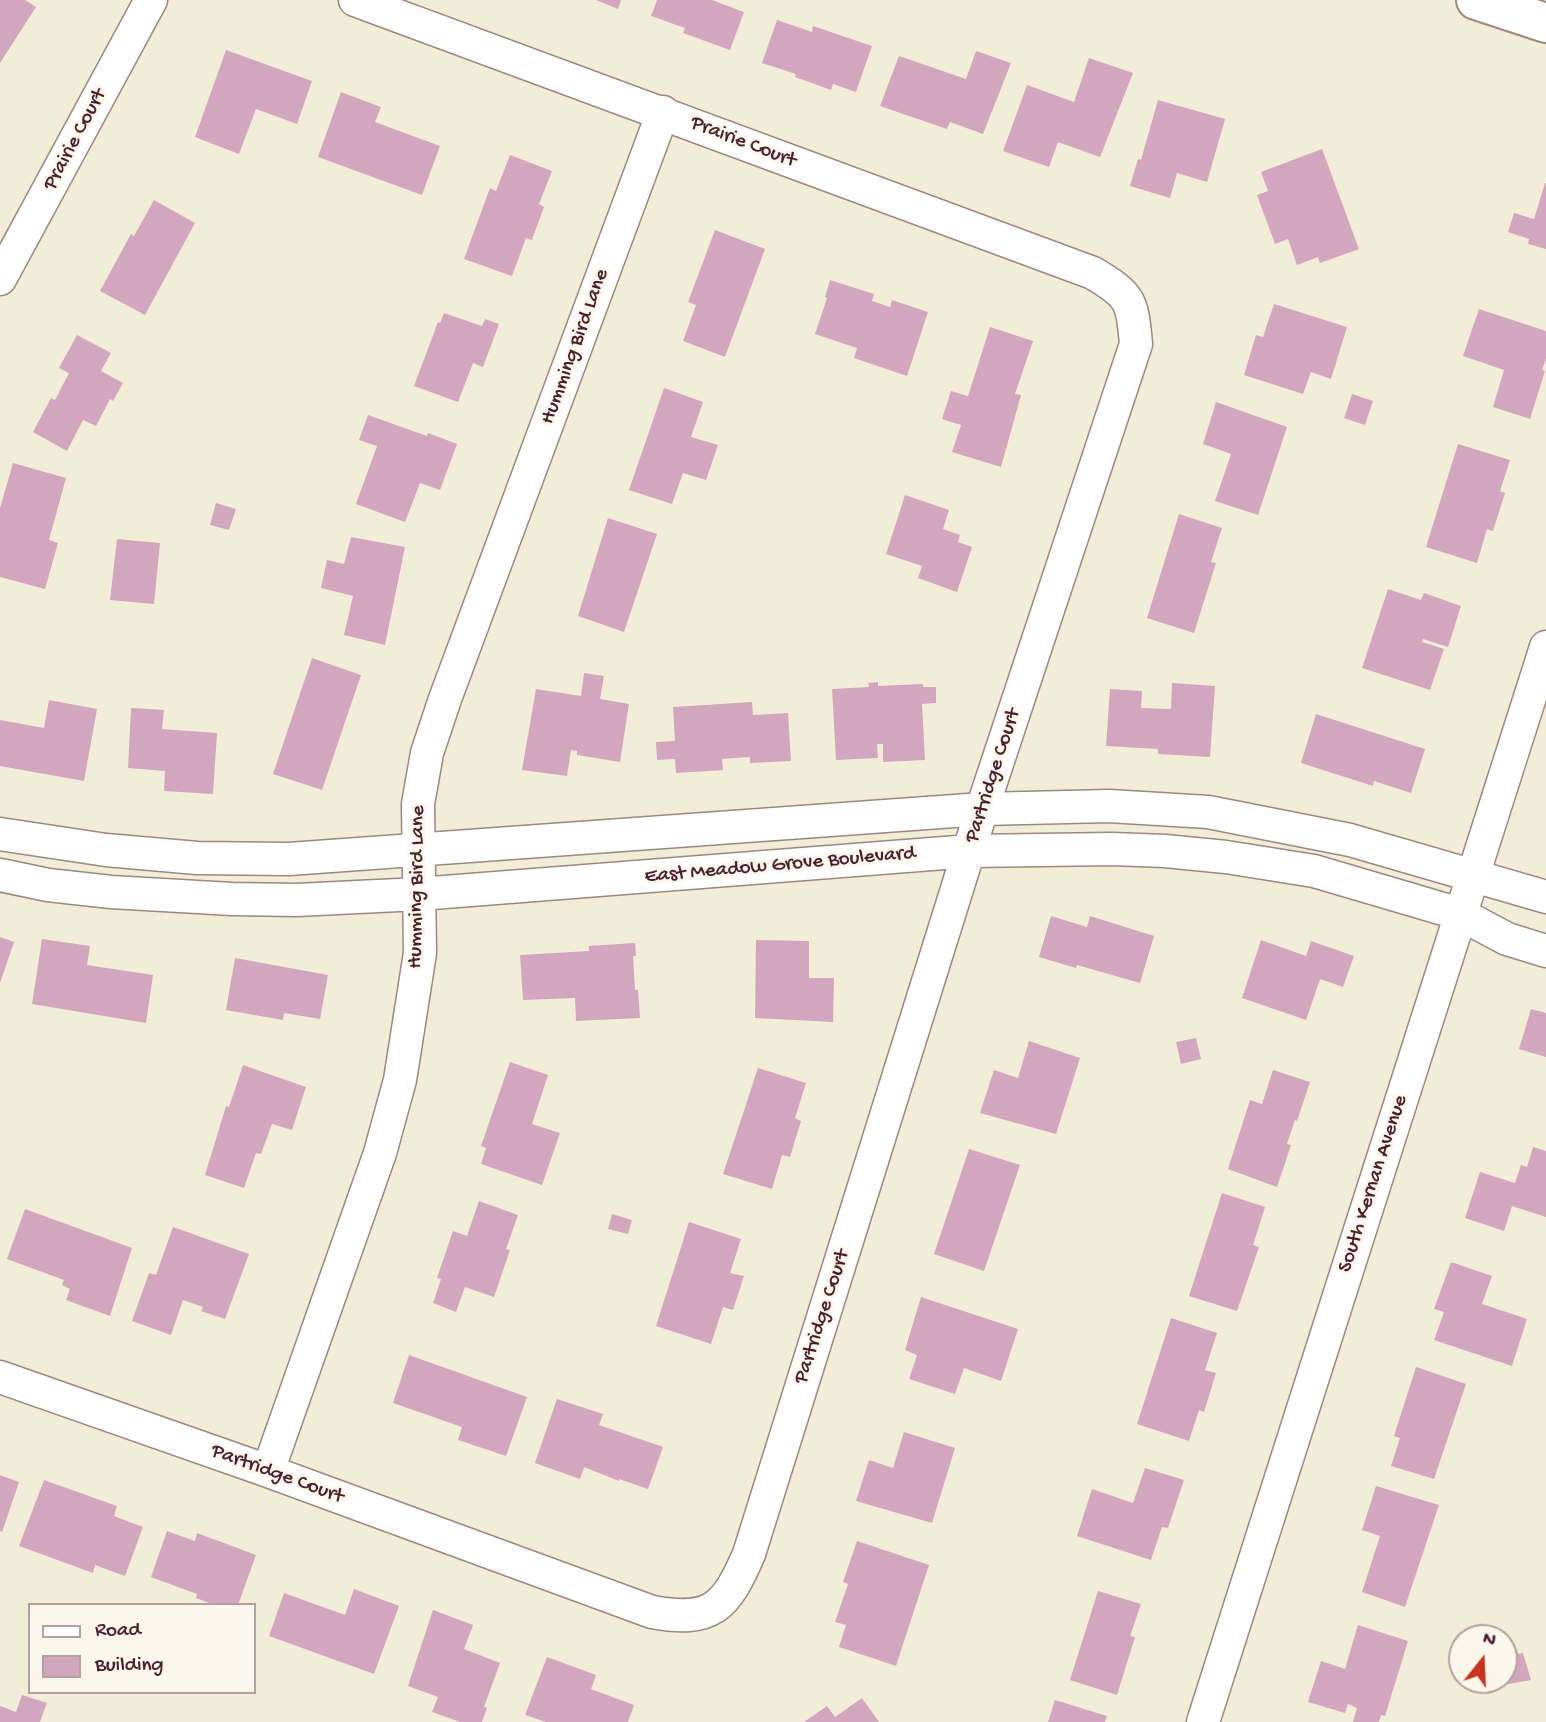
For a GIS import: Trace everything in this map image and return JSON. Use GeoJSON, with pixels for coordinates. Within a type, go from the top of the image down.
{"type":"FeatureCollection","features":[{"type":"Feature","properties":{"kind":"highway"},"geometry":{"type":"LineString","coordinates":[[1476,0],[1546,23]]}},
{"type":"Feature","properties":{"kind":"street","name":"Prairie Court"},"geometry":{"type":"LineString","coordinates":[[0,279],[151,0]]}},
{"type":"Feature","properties":{"kind":"street","name":"Prairie Court"},"geometry":{"type":"LineString","coordinates":[[355,0],[1093,273],[1126,296]]}},
{"type":"Feature","properties":{"kind":"street","name":"Humming Bird Lane"},"geometry":{"type":"LineString","coordinates":[[268,1471],[380,1153],[400,1080],[420,953],[418,804],[427,753],[663,113]]}},
{"type":"Feature","properties":{"kind":"street","name":"Partridge Court"},"geometry":{"type":"LineString","coordinates":[[0,1377],[268,1471],[652,1612],[679,1617],[705,1613],[723,1602],[736,1583],[749,1554],[982,809],[1136,344],[1133,317],[1126,296]]}},
{"type":"Feature","properties":{"kind":"street","name":"South Kernan Avenue"},"geometry":{"type":"LineString","coordinates":[[1203,1722],[1546,647]]}},
{"type":"Feature","properties":{"kind":"street","name":"East Meadow Grove Boulevard"},"geometry":{"type":"LineString","coordinates":[[0,834],[106,850],[197,858],[289,859],[982,809],[1109,806],[1208,812],[1350,840],[1546,897]]}},
{"type":"Feature","properties":{"kind":"street","name":"East Meadow Grove Boulevard"},"geometry":{"type":"LineString","coordinates":[[0,875],[48,885],[99,890],[232,900],[297,900],[419,894],[970,851],[1112,849],[1226,857],[1314,871],[1460,914],[1507,939],[1546,951]]}},
{"type":"Feature","properties":{"kind":"building"},"geometry":{"type":"Polygon","coordinates":[[[0,0],[25,0],[36,7],[0,63],[0,0]]]}},
{"type":"Feature","properties":{"kind":"building"},"geometry":{"type":"Polygon","coordinates":[[[596,0],[621,0],[618,9],[596,0]]]}},
{"type":"Feature","properties":{"kind":"building"},"geometry":{"type":"Polygon","coordinates":[[[657,0],[712,0],[744,12],[730,50],[683,33],[685,28],[651,16],[657,0]]]}},
{"type":"Feature","properties":{"kind":"building"},"geometry":{"type":"Polygon","coordinates":[[[777,20],[812,32],[813,26],[872,46],[856,92],[833,84],[831,90],[795,77],[796,74],[762,63],[777,20]]]}},
{"type":"Feature","properties":{"kind":"building"},"geometry":{"type":"Polygon","coordinates":[[[226,50],[312,81],[297,124],[256,109],[239,154],[195,137],[226,50]]]}},
{"type":"Feature","properties":{"kind":"building"},"geometry":{"type":"Polygon","coordinates":[[[976,51],[1011,63],[983,134],[950,122],[947,129],[880,106],[899,56],[966,79],[976,51]]]}},
{"type":"Feature","properties":{"kind":"building"},"geometry":{"type":"Polygon","coordinates":[[[1089,58],[1133,73],[1100,157],[1058,142],[1049,167],[1003,151],[1027,85],[1074,102],[1089,58]]]}},
{"type":"Feature","properties":{"kind":"building"},"geometry":{"type":"Polygon","coordinates":[[[341,92],[381,107],[375,122],[440,146],[422,195],[318,157],[341,92]]]}},
{"type":"Feature","properties":{"kind":"building"},"geometry":{"type":"Polygon","coordinates":[[[1158,100],[1225,119],[1207,182],[1177,173],[1170,198],[1130,186],[1138,159],[1141,160],[1158,100]]]}},
{"type":"Feature","properties":{"kind":"building"},"geometry":{"type":"Polygon","coordinates":[[[1322,149],[1359,249],[1320,263],[1318,257],[1297,265],[1288,239],[1275,244],[1257,195],[1268,191],[1261,172],[1322,149]]]}},
{"type":"Feature","properties":{"kind":"building"},"geometry":{"type":"Polygon","coordinates":[[[510,155],[552,171],[539,204],[544,207],[532,240],[526,238],[512,276],[464,259],[490,188],[496,191],[510,155]]]}},
{"type":"Feature","properties":{"kind":"building"},"geometry":{"type":"Polygon","coordinates":[[[1545,183],[1546,249],[1528,244],[1529,239],[1508,232],[1514,213],[1534,219],[1545,183]]]}},
{"type":"Feature","properties":{"kind":"building"},"geometry":{"type":"Polygon","coordinates":[[[154,200],[195,223],[145,315],[100,291],[131,234],[134,236],[154,200]]]}},
{"type":"Feature","properties":{"kind":"building"},"geometry":{"type":"Polygon","coordinates":[[[715,230],[765,249],[725,357],[683,341],[696,305],[688,302],[715,230]]]}},
{"type":"Feature","properties":{"kind":"building"},"geometry":{"type":"Polygon","coordinates":[[[830,280],[874,294],[872,301],[890,307],[892,300],[928,312],[907,376],[854,358],[857,348],[815,334],[830,280]]]}},
{"type":"Feature","properties":{"kind":"building"},"geometry":{"type":"Polygon","coordinates":[[[1274,304],[1347,327],[1331,379],[1311,372],[1303,394],[1244,375],[1256,335],[1263,337],[1274,304]]]}},
{"type":"Feature","properties":{"kind":"building"},"geometry":{"type":"Polygon","coordinates":[[[1479,309],[1546,331],[1546,359],[1542,370],[1545,371],[1530,419],[1493,407],[1504,370],[1463,356],[1479,309]]]}},
{"type":"Feature","properties":{"kind":"building"},"geometry":{"type":"Polygon","coordinates":[[[444,313],[482,326],[485,319],[499,324],[483,367],[473,363],[458,402],[414,386],[438,322],[440,323],[444,313]]]}},
{"type":"Feature","properties":{"kind":"building"},"geometry":{"type":"Polygon","coordinates":[[[990,327],[1033,341],[1015,394],[1021,395],[1001,467],[952,452],[961,425],[942,419],[951,391],[968,396],[990,327]]]}},
{"type":"Feature","properties":{"kind":"building"},"geometry":{"type":"Polygon","coordinates":[[[77,335],[111,353],[101,371],[123,383],[113,401],[110,399],[96,426],[83,420],[67,451],[33,432],[51,398],[55,400],[69,373],[59,368],[77,335]]]}},
{"type":"Feature","properties":{"kind":"building"},"geometry":{"type":"Polygon","coordinates":[[[664,388],[703,402],[691,437],[718,445],[706,480],[683,473],[672,504],[629,490],[664,388]]]}},
{"type":"Feature","properties":{"kind":"building"},"geometry":{"type":"Polygon","coordinates":[[[1352,394],[1373,401],[1365,425],[1344,418],[1352,394]]]}},
{"type":"Feature","properties":{"kind":"building"},"geometry":{"type":"Polygon","coordinates":[[[1216,402],[1287,427],[1258,515],[1215,501],[1231,454],[1203,444],[1216,402]]]}},
{"type":"Feature","properties":{"kind":"building"},"geometry":{"type":"Polygon","coordinates":[[[368,415],[457,444],[440,490],[420,483],[405,522],[356,504],[377,446],[359,440],[368,415]]]}},
{"type":"Feature","properties":{"kind":"building"},"geometry":{"type":"Polygon","coordinates":[[[1458,444],[1510,460],[1500,491],[1505,493],[1493,531],[1487,529],[1477,563],[1426,547],[1458,444]]]}},
{"type":"Feature","properties":{"kind":"building"},"geometry":{"type":"Polygon","coordinates":[[[13,463],[66,478],[49,540],[58,543],[45,589],[0,577],[0,508],[13,463]]]}},
{"type":"Feature","properties":{"kind":"building"},"geometry":{"type":"Polygon","coordinates":[[[905,495],[949,510],[943,529],[960,535],[958,542],[972,547],[957,592],[918,578],[922,566],[886,554],[905,495]]]}},
{"type":"Feature","properties":{"kind":"building"},"geometry":{"type":"Polygon","coordinates":[[[216,503],[236,509],[229,530],[210,525],[216,503]]]}},
{"type":"Feature","properties":{"kind":"building"},"geometry":{"type":"Polygon","coordinates":[[[1179,514],[1222,528],[1211,562],[1216,563],[1194,633],[1147,618],[1179,514]]]}},
{"type":"Feature","properties":{"kind":"building"},"geometry":{"type":"Polygon","coordinates":[[[608,518],[657,534],[624,632],[578,616],[608,518]]]}},
{"type":"Feature","properties":{"kind":"building"},"geometry":{"type":"Polygon","coordinates":[[[351,537],[405,547],[385,645],[344,635],[353,596],[321,588],[327,560],[344,564],[351,537]]]}},
{"type":"Feature","properties":{"kind":"building"},"geometry":{"type":"Polygon","coordinates":[[[117,539],[160,543],[154,604],[110,600],[117,539]]]}},
{"type":"Feature","properties":{"kind":"building"},"geometry":{"type":"Polygon","coordinates":[[[1388,589],[1421,600],[1424,593],[1461,606],[1448,647],[1423,639],[1422,642],[1444,649],[1430,690],[1362,668],[1388,589]]]}},
{"type":"Feature","properties":{"kind":"building"},"geometry":{"type":"Polygon","coordinates":[[[312,658],[361,675],[322,790],[273,774],[312,658]]]}},
{"type":"Feature","properties":{"kind":"building"},"geometry":{"type":"Polygon","coordinates":[[[584,673],[604,676],[600,699],[629,704],[620,762],[577,755],[577,751],[571,750],[567,776],[522,770],[536,689],[581,696],[584,673]]]}},
{"type":"Feature","properties":{"kind":"building"},"geometry":{"type":"Polygon","coordinates":[[[878,682],[878,686],[923,684],[923,687],[936,687],[936,703],[922,704],[925,760],[883,762],[883,744],[877,744],[878,758],[836,760],[832,689],[869,687],[868,683],[878,682]]]}},
{"type":"Feature","properties":{"kind":"building"},"geometry":{"type":"Polygon","coordinates":[[[1172,683],[1215,686],[1210,757],[1158,754],[1158,749],[1106,746],[1110,689],[1142,691],[1141,708],[1171,709],[1172,683]]]}},
{"type":"Feature","properties":{"kind":"building"},"geometry":{"type":"Polygon","coordinates":[[[49,700],[97,709],[84,781],[0,766],[0,720],[44,728],[49,700]]]}},
{"type":"Feature","properties":{"kind":"building"},"geometry":{"type":"Polygon","coordinates":[[[752,702],[753,715],[788,713],[791,761],[750,763],[750,757],[722,759],[723,770],[676,773],[675,759],[657,760],[656,742],[675,741],[673,707],[752,702]]]}},
{"type":"Feature","properties":{"kind":"building"},"geometry":{"type":"Polygon","coordinates":[[[131,708],[164,710],[162,729],[217,733],[213,794],[164,791],[165,771],[128,768],[131,708]]]}},
{"type":"Feature","properties":{"kind":"building"},"geometry":{"type":"Polygon","coordinates":[[[1316,714],[1425,749],[1411,793],[1374,781],[1373,786],[1301,763],[1316,714]]]}},
{"type":"Feature","properties":{"kind":"building"},"geometry":{"type":"Polygon","coordinates":[[[1051,916],[1087,927],[1090,916],[1154,936],[1140,983],[1039,957],[1051,916]]]}},
{"type":"Feature","properties":{"kind":"building"},"geometry":{"type":"Polygon","coordinates":[[[0,937],[14,942],[0,983],[0,937]]]}},
{"type":"Feature","properties":{"kind":"building"},"geometry":{"type":"Polygon","coordinates":[[[42,939],[90,946],[87,965],[153,975],[146,1023],[32,1004],[42,939]]]}},
{"type":"Feature","properties":{"kind":"building"},"geometry":{"type":"Polygon","coordinates":[[[756,940],[809,941],[809,978],[834,978],[833,1022],[755,1018],[756,940]]]}},
{"type":"Feature","properties":{"kind":"building"},"geometry":{"type":"Polygon","coordinates":[[[1261,940],[1306,956],[1311,941],[1354,956],[1343,987],[1320,979],[1306,1020],[1242,998],[1261,940]]]}},
{"type":"Feature","properties":{"kind":"building"},"geometry":{"type":"Polygon","coordinates":[[[635,943],[635,990],[638,990],[640,1018],[576,1021],[575,998],[523,1000],[520,955],[589,951],[589,946],[635,943]]]}},
{"type":"Feature","properties":{"kind":"building"},"geometry":{"type":"Polygon","coordinates":[[[235,958],[328,975],[320,1019],[284,1013],[283,1020],[226,1010],[235,958]]]}},
{"type":"Feature","properties":{"kind":"building"},"geometry":{"type":"Polygon","coordinates":[[[1531,1009],[1546,1013],[1546,1057],[1519,1049],[1531,1009]]]}},
{"type":"Feature","properties":{"kind":"building"},"geometry":{"type":"Polygon","coordinates":[[[1196,1038],[1201,1059],[1181,1064],[1176,1042],[1196,1038]]]}},
{"type":"Feature","properties":{"kind":"building"},"geometry":{"type":"Polygon","coordinates":[[[1029,1041],[1080,1058],[1056,1134],[980,1113],[994,1070],[1018,1078],[1029,1041]]]}},
{"type":"Feature","properties":{"kind":"building"},"geometry":{"type":"Polygon","coordinates":[[[510,1062],[548,1075],[532,1124],[560,1133],[542,1185],[481,1164],[486,1148],[481,1146],[510,1062]]]}},
{"type":"Feature","properties":{"kind":"building"},"geometry":{"type":"Polygon","coordinates":[[[243,1065],[306,1087],[292,1130],[272,1124],[261,1154],[256,1153],[244,1188],[205,1175],[226,1106],[229,1107],[243,1065]]]}},
{"type":"Feature","properties":{"kind":"building"},"geometry":{"type":"Polygon","coordinates":[[[758,1068],[806,1083],[795,1118],[801,1121],[790,1157],[782,1155],[772,1189],[723,1174],[758,1068]]]}},
{"type":"Feature","properties":{"kind":"building"},"geometry":{"type":"Polygon","coordinates":[[[1273,1070],[1310,1082],[1287,1144],[1291,1145],[1277,1187],[1228,1169],[1250,1100],[1262,1104],[1273,1070]]]}},
{"type":"Feature","properties":{"kind":"building"},"geometry":{"type":"Polygon","coordinates":[[[1533,1147],[1546,1151],[1546,1217],[1512,1206],[1504,1231],[1465,1218],[1480,1172],[1515,1183],[1521,1165],[1527,1167],[1533,1147]]]}},
{"type":"Feature","properties":{"kind":"building"},"geometry":{"type":"Polygon","coordinates":[[[969,1149],[1020,1165],[984,1271],[934,1254],[969,1149]]]}},
{"type":"Feature","properties":{"kind":"building"},"geometry":{"type":"Polygon","coordinates":[[[1222,1193],[1265,1207],[1253,1245],[1259,1247],[1237,1311],[1189,1296],[1222,1193]]]}},
{"type":"Feature","properties":{"kind":"building"},"geometry":{"type":"Polygon","coordinates":[[[479,1201],[518,1215],[506,1249],[510,1250],[494,1297],[465,1287],[456,1312],[433,1303],[441,1279],[437,1278],[453,1231],[467,1236],[479,1201]]]}},
{"type":"Feature","properties":{"kind":"building"},"geometry":{"type":"Polygon","coordinates":[[[25,1209],[132,1248],[110,1316],[66,1300],[70,1289],[62,1285],[64,1280],[7,1259],[25,1209]]]}},
{"type":"Feature","properties":{"kind":"building"},"geometry":{"type":"Polygon","coordinates":[[[612,1214],[632,1220],[628,1234],[608,1229],[612,1214]]]}},
{"type":"Feature","properties":{"kind":"building"},"geometry":{"type":"Polygon","coordinates":[[[689,1222],[741,1239],[730,1273],[744,1276],[733,1310],[723,1307],[711,1344],[656,1326],[689,1222]]]}},
{"type":"Feature","properties":{"kind":"building"},"geometry":{"type":"Polygon","coordinates":[[[173,1227],[249,1254],[225,1319],[201,1311],[203,1307],[183,1300],[171,1335],[132,1321],[149,1273],[156,1275],[173,1227]]]}},
{"type":"Feature","properties":{"kind":"building"},"geometry":{"type":"Polygon","coordinates":[[[1451,1262],[1492,1276],[1482,1304],[1527,1319],[1512,1366],[1434,1340],[1444,1312],[1434,1309],[1451,1262]]]}},
{"type":"Feature","properties":{"kind":"building"},"geometry":{"type":"Polygon","coordinates":[[[921,1297],[1018,1329],[1001,1381],[964,1368],[955,1394],[909,1379],[917,1355],[905,1350],[921,1297]]]}},
{"type":"Feature","properties":{"kind":"building"},"geometry":{"type":"Polygon","coordinates":[[[1171,1318],[1217,1333],[1205,1370],[1216,1373],[1204,1412],[1199,1410],[1189,1441],[1137,1424],[1171,1318]]]}},
{"type":"Feature","properties":{"kind":"building"},"geometry":{"type":"Polygon","coordinates":[[[409,1355],[527,1397],[506,1456],[458,1440],[462,1427],[393,1403],[409,1355]]]}},
{"type":"Feature","properties":{"kind":"building"},"geometry":{"type":"Polygon","coordinates":[[[1416,1367],[1466,1384],[1434,1479],[1391,1466],[1400,1438],[1394,1436],[1416,1367]]]}},
{"type":"Feature","properties":{"kind":"building"},"geometry":{"type":"Polygon","coordinates":[[[557,1399],[603,1414],[599,1425],[663,1447],[648,1489],[584,1467],[580,1479],[535,1463],[557,1399]]]}},
{"type":"Feature","properties":{"kind":"building"},"geometry":{"type":"Polygon","coordinates":[[[904,1432],[955,1448],[932,1523],[856,1501],[869,1460],[893,1468],[904,1432]]]}},
{"type":"Feature","properties":{"kind":"building"},"geometry":{"type":"Polygon","coordinates":[[[1145,1468],[1184,1480],[1168,1528],[1162,1527],[1151,1560],[1077,1536],[1092,1489],[1133,1503],[1145,1468]]]}},
{"type":"Feature","properties":{"kind":"building"},"geometry":{"type":"Polygon","coordinates":[[[0,1475],[19,1482],[2,1532],[0,1531],[0,1475]]]}},
{"type":"Feature","properties":{"kind":"building"},"geometry":{"type":"Polygon","coordinates":[[[44,1480],[117,1506],[114,1516],[143,1527],[125,1576],[95,1565],[93,1573],[19,1546],[44,1480]]]}},
{"type":"Feature","properties":{"kind":"building"},"geometry":{"type":"Polygon","coordinates":[[[1376,1486],[1439,1505],[1405,1607],[1362,1592],[1380,1536],[1362,1530],[1376,1486]]]}},
{"type":"Feature","properties":{"kind":"building"},"geometry":{"type":"Polygon","coordinates":[[[167,1531],[195,1541],[197,1533],[256,1555],[239,1603],[210,1603],[196,1598],[197,1594],[151,1577],[167,1531]]]}},
{"type":"Feature","properties":{"kind":"building"},"geometry":{"type":"Polygon","coordinates":[[[857,1541],[929,1565],[896,1666],[839,1647],[846,1625],[835,1622],[848,1584],[843,1582],[857,1541]]]}},
{"type":"Feature","properties":{"kind":"building"},"geometry":{"type":"Polygon","coordinates":[[[354,1589],[399,1606],[374,1674],[269,1636],[284,1593],[345,1615],[354,1589]]]}},
{"type":"Feature","properties":{"kind":"building"},"geometry":{"type":"Polygon","coordinates":[[[1098,1591],[1141,1604],[1130,1636],[1135,1637],[1117,1695],[1070,1680],[1098,1591]]]}},
{"type":"Feature","properties":{"kind":"building"},"geometry":{"type":"Polygon","coordinates":[[[433,1610],[473,1625],[464,1649],[500,1663],[484,1707],[487,1708],[482,1722],[460,1722],[432,1712],[438,1697],[408,1686],[433,1610]]]}},
{"type":"Feature","properties":{"kind":"building"},"geometry":{"type":"Polygon","coordinates":[[[1358,1625],[1408,1641],[1385,1716],[1381,1715],[1379,1722],[1353,1722],[1357,1708],[1348,1704],[1345,1713],[1308,1702],[1321,1661],[1345,1669],[1358,1625]]]}},
{"type":"Feature","properties":{"kind":"building"},"geometry":{"type":"Polygon","coordinates":[[[1523,1653],[1531,1680],[1518,1682],[1518,1654],[1523,1653]]]}},
{"type":"Feature","properties":{"kind":"building"},"geometry":{"type":"Polygon","coordinates":[[[547,1657],[596,1675],[591,1689],[634,1705],[628,1722],[546,1722],[525,1715],[547,1657]]]}},
{"type":"Feature","properties":{"kind":"building"},"geometry":{"type":"Polygon","coordinates":[[[22,1695],[47,1703],[40,1722],[0,1722],[0,1706],[16,1712],[22,1695]]]}},
{"type":"Feature","properties":{"kind":"building"},"geometry":{"type":"Polygon","coordinates":[[[862,1698],[879,1722],[804,1722],[827,1706],[835,1717],[862,1698]]]}},
{"type":"Feature","properties":{"kind":"building"},"geometry":{"type":"Polygon","coordinates":[[[1055,1700],[1107,1716],[1105,1722],[1048,1722],[1055,1700]]]}}]}
